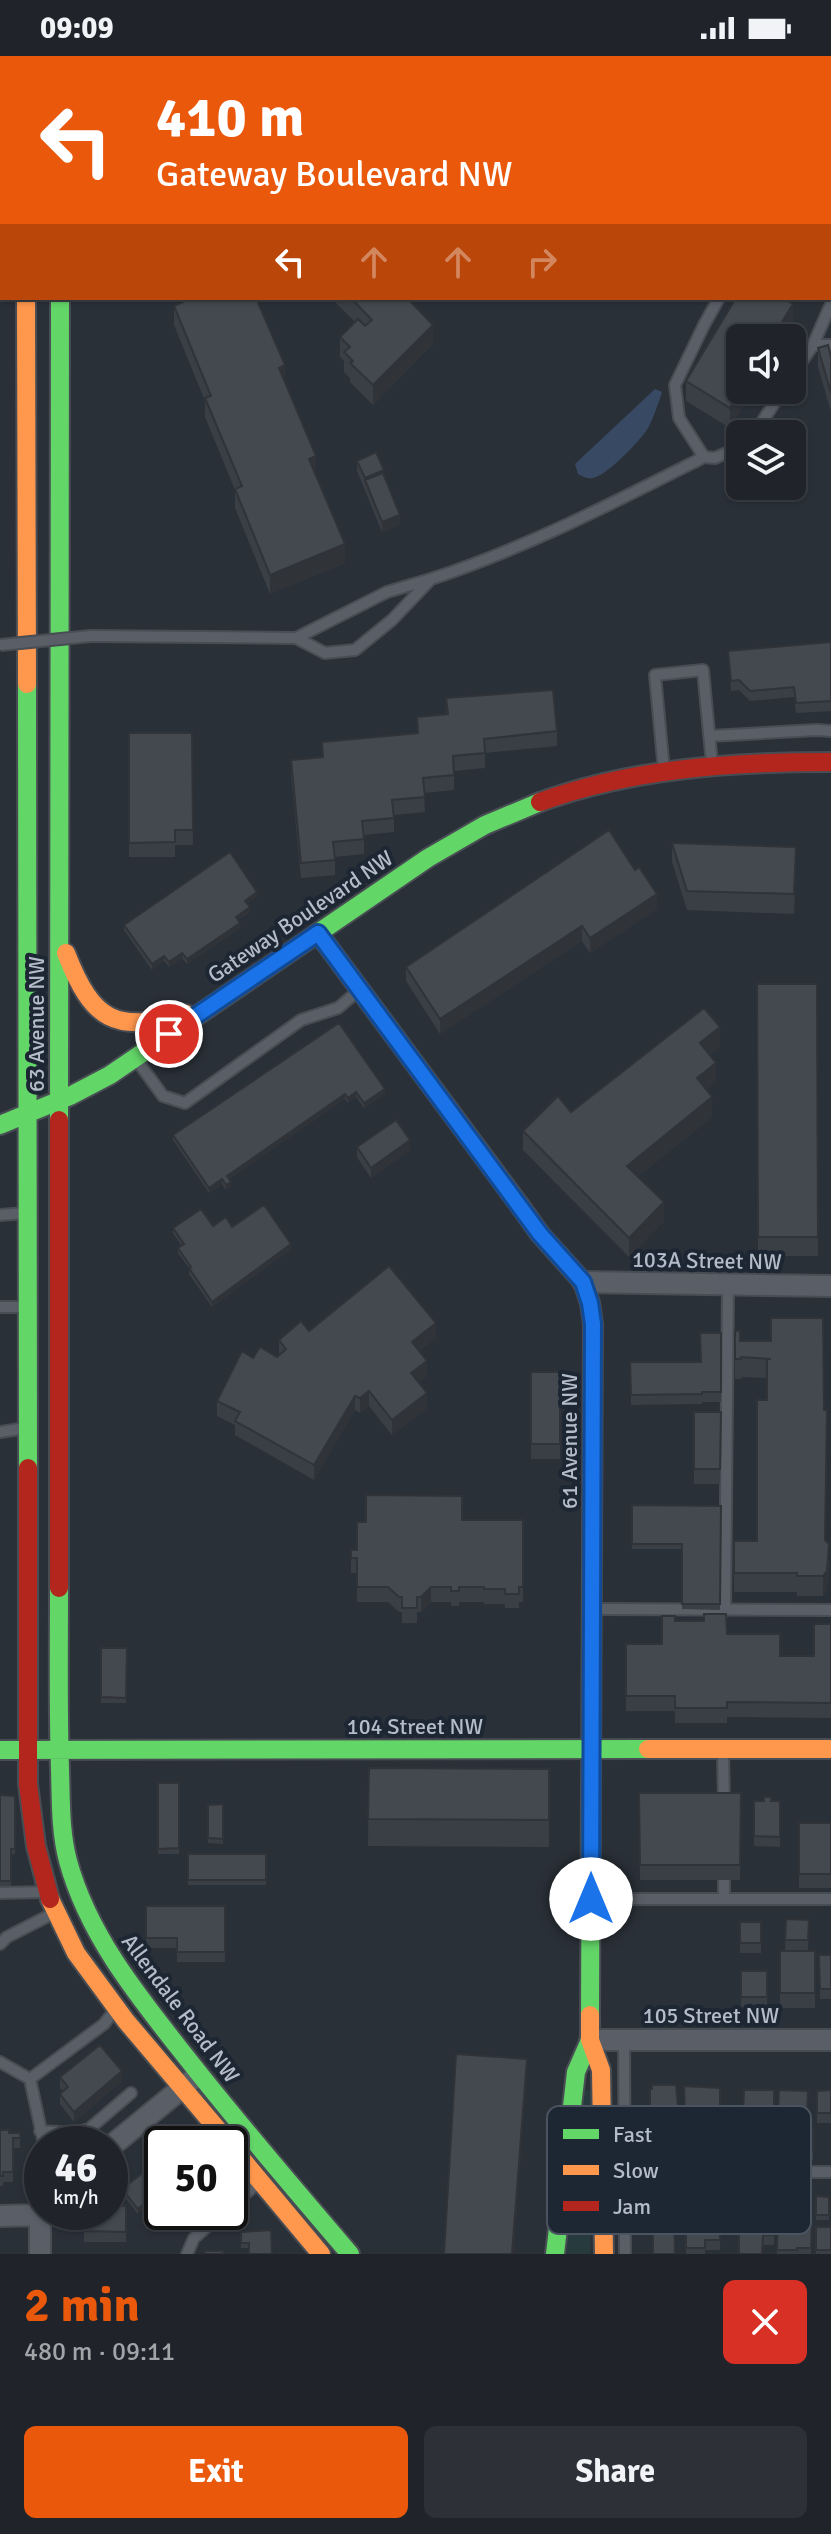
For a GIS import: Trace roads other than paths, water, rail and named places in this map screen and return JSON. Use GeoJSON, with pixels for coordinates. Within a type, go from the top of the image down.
{"type":"FeatureCollection","features":[{"type":"Feature","properties":{"kind":"main road","name":"63 Avenue NW"},"geometry":{"type":"LineString","coordinates":[[26,300],[28,1750]]}},
{"type":"Feature","properties":{"kind":"main road","name":"63 Avenue NW"},"geometry":{"type":"LineString","coordinates":[[59,1751],[60,300]]}},
{"type":"Feature","properties":{"kind":"main road","name":"Gateway Boulevard NW"},"geometry":{"type":"LineString","coordinates":[[0,1125],[59,1101],[111,1074],[408,871],[503,817],[601,783],[664,771],[822,760]]}},
{"type":"Feature","properties":{"kind":"main road","name":"61 Avenue NW"},"geometry":{"type":"LineString","coordinates":[[318,933],[540,1234],[583,1282],[590,1303],[593,1324],[590,2040],[601,2070],[602,2106]]}},
{"type":"Feature","properties":{"kind":"main road"},"geometry":{"type":"LineString","coordinates":[[60,939],[82,992],[91,1005],[104,1015],[119,1021],[147,1024],[206,1009]]}},
{"type":"Feature","properties":{"kind":"main road","name":"104 Street NW"},"geometry":{"type":"LineString","coordinates":[[0,1750],[831,1749]]}},
{"type":"Feature","properties":{"kind":"main road","name":"Allendale Road NW"},"geometry":{"type":"LineString","coordinates":[[28,1750],[28,1784],[36,1846],[47,1892],[76,1953],[117,2009],[232,2117],[350,2254]]}},
{"type":"Feature","properties":{"kind":"main road","name":"Allendale Road NW"},"geometry":{"type":"LineString","coordinates":[[59,1751],[64,1836],[68,1860],[84,1905],[119,1969],[219,2126]]}},
{"type":"Feature","properties":{"kind":"main road","name":"61 Avenue NW"},"geometry":{"type":"LineString","coordinates":[[572,2106],[576,2072],[590,2040]]}},
{"type":"Feature","properties":{"kind":"main road","name":"Allendale Road NW"},"geometry":{"type":"LineString","coordinates":[[248,2166],[317,2252]]}},
{"type":"Feature","properties":{"kind":"main road","name":"61 Avenue NW"},"geometry":{"type":"LineString","coordinates":[[555,2254],[557,2234]]}},
{"type":"Feature","properties":{"kind":"main road","name":"61 Avenue NW"},"geometry":{"type":"LineString","coordinates":[[604,2234],[604,2254]]}},
{"type":"Feature","properties":{"kind":"street","name":"103A Street NW"},"geometry":{"type":"LineString","coordinates":[[583,1282],[831,1286]]}},
{"type":"Feature","properties":{"kind":"street","name":"105 Street NW"},"geometry":{"type":"LineString","coordinates":[[590,2040],[831,2040]]}},
{"type":"Feature","properties":{"kind":"street"},"geometry":{"type":"LineString","coordinates":[[128,2133],[192,2081]]}},
{"type":"Feature","properties":{"kind":"street"},"geometry":{"type":"LineString","coordinates":[[0,2216],[24,2215]]}},
{"type":"Feature","properties":{"kind":"street"},"geometry":{"type":"LineString","coordinates":[[40,2254],[41,2230]]}},
{"type":"Feature","properties":{"kind":"lane"},"geometry":{"type":"LineString","coordinates":[[704,457],[679,418],[675,385],[718,300]]}},
{"type":"Feature","properties":{"kind":"lane"},"geometry":{"type":"LineString","coordinates":[[806,355],[831,304]]}},
{"type":"Feature","properties":{"kind":"lane"},"geometry":{"type":"LineString","coordinates":[[813,345],[831,345]]}},
{"type":"Feature","properties":{"kind":"lane"},"geometry":{"type":"LineString","coordinates":[[296,638],[387,592],[481,562],[598,511],[704,457],[715,458],[726,453]]}},
{"type":"Feature","properties":{"kind":"lane"},"geometry":{"type":"LineString","coordinates":[[0,645],[91,636],[296,638],[325,653],[355,650],[392,620],[431,579]]}},
{"type":"Feature","properties":{"kind":"lane"},"geometry":{"type":"LineString","coordinates":[[664,771],[655,675],[703,670],[713,766]]}},
{"type":"Feature","properties":{"kind":"lane"},"geometry":{"type":"LineString","coordinates":[[710,736],[831,731]]}},
{"type":"Feature","properties":{"kind":"lane"},"geometry":{"type":"LineString","coordinates":[[135,1058],[163,1096],[185,1103],[301,1020],[338,1008],[359,990]]}},
{"type":"Feature","properties":{"kind":"lane"},"geometry":{"type":"LineString","coordinates":[[0,1215],[27,1213]]}},
{"type":"Feature","properties":{"kind":"lane"},"geometry":{"type":"LineString","coordinates":[[725,1611],[728,1284]]}},
{"type":"Feature","properties":{"kind":"lane"},"geometry":{"type":"LineString","coordinates":[[0,1307],[27,1307]]}},
{"type":"Feature","properties":{"kind":"lane"},"geometry":{"type":"LineString","coordinates":[[0,1432],[27,1427]]}},
{"type":"Feature","properties":{"kind":"lane"},"geometry":{"type":"LineString","coordinates":[[593,1609],[831,1610]]}},
{"type":"Feature","properties":{"kind":"lane"},"geometry":{"type":"LineString","coordinates":[[723,1749],[724,1808]]}},
{"type":"Feature","properties":{"kind":"lane"},"geometry":{"type":"LineString","coordinates":[[724,1880],[724,1899]]}},
{"type":"Feature","properties":{"kind":"lane"},"geometry":{"type":"LineString","coordinates":[[0,1893],[47,1892]]}},
{"type":"Feature","properties":{"kind":"lane"},"geometry":{"type":"LineString","coordinates":[[591,1899],[831,1899]]}},
{"type":"Feature","properties":{"kind":"lane"},"geometry":{"type":"LineString","coordinates":[[0,1944],[17,1931],[56,1912]]}},
{"type":"Feature","properties":{"kind":"lane"},"geometry":{"type":"LineString","coordinates":[[30,2079],[104,2024],[117,2009]]}},
{"type":"Feature","properties":{"kind":"lane"},"geometry":{"type":"LineString","coordinates":[[624,2039],[624,2106]]}},
{"type":"Feature","properties":{"kind":"lane"},"geometry":{"type":"LineString","coordinates":[[0,2062],[30,2079],[39,2126]]}},
{"type":"Feature","properties":{"kind":"lane"},"geometry":{"type":"LineString","coordinates":[[92,2126],[131,2093]]}},
{"type":"Feature","properties":{"kind":"lane"},"geometry":{"type":"LineString","coordinates":[[811,2172],[831,2172]]}},
{"type":"Feature","properties":{"kind":"lane"},"geometry":{"type":"LineString","coordinates":[[248,2191],[260,2181]]}},
{"type":"Feature","properties":{"kind":"lane"},"geometry":{"type":"LineString","coordinates":[[187,2254],[194,2238],[203,2230]]}},
{"type":"Feature","properties":{"kind":"lane"},"geometry":{"type":"LineString","coordinates":[[625,2234],[625,2254]]}},
{"type":"Feature","properties":{"kind":"water"},"geometry":{"type":"Polygon","coordinates":[[[655,389],[662,392],[654,416],[632,448],[596,477],[578,474],[575,464],[655,389]]]}}]}
